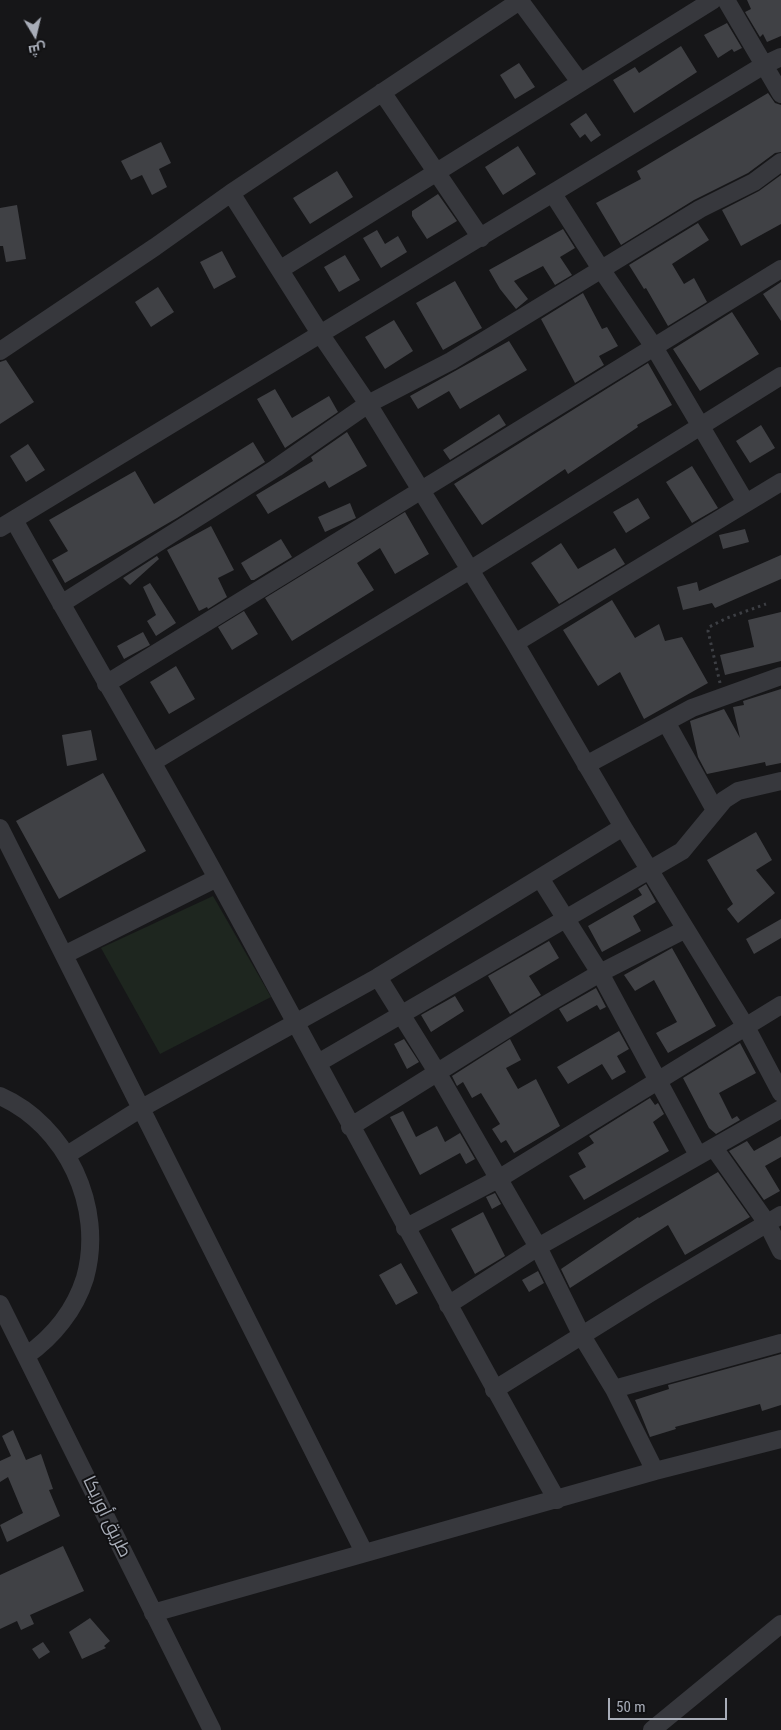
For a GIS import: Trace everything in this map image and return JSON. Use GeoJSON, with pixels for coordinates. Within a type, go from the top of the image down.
{"type":"FeatureCollection","features":[{"type":"Feature","properties":{"kind":"street"},"geometry":{"type":"LineString","coordinates":[[0,352],[231,193],[521,0],[580,82]]}},
{"type":"Feature","properties":{"kind":"street"},"geometry":{"type":"LineString","coordinates":[[281,269],[580,82],[724,0],[781,94]]}},
{"type":"Feature","properties":{"kind":"street"},"geometry":{"type":"LineString","coordinates":[[557,1500],[494,1390],[350,1127],[318,1062],[294,1023],[153,762],[61,604],[7,524],[764,65],[781,57]]}},
{"type":"Feature","properties":{"kind":"street"},"geometry":{"type":"LineString","coordinates":[[382,92],[481,238]]}},
{"type":"Feature","properties":{"kind":"street"},"geometry":{"type":"LineString","coordinates":[[61,604],[276,468],[368,404],[451,362],[700,209],[754,182],[781,162]]}},
{"type":"Feature","properties":{"kind":"street"},"geometry":{"type":"LineString","coordinates":[[231,193],[281,269],[321,335],[368,404],[515,642],[622,827],[650,870],[684,930],[746,1027],[781,1093]]}},
{"type":"Feature","properties":{"kind":"street"},"geometry":{"type":"LineString","coordinates":[[554,194],[601,269],[654,347],[746,503]]}},
{"type":"Feature","properties":{"kind":"street"},"geometry":{"type":"LineString","coordinates":[[106,684],[420,489],[781,269]]}},
{"type":"Feature","properties":{"kind":"street"},"geometry":{"type":"LineString","coordinates":[[153,762],[470,570],[781,376]]}},
{"type":"Feature","properties":{"kind":"street"},"geometry":{"type":"LineString","coordinates":[[515,642],[781,482]]}},
{"type":"Feature","properties":{"kind":"street"},"geometry":{"type":"LineString","coordinates":[[586,765],[692,708],[723,695],[781,676]]}},
{"type":"Feature","properties":{"kind":"street"},"geometry":{"type":"LineString","coordinates":[[666,722],[715,810]]}},
{"type":"Feature","properties":{"kind":"street"},"geometry":{"type":"LineString","coordinates":[[318,1062],[682,851],[715,810],[738,791],[781,780]]}},
{"type":"Feature","properties":{"kind":"street"},"geometry":{"type":"LineString","coordinates":[[67,1155],[140,1109],[378,977],[622,827]]}},
{"type":"Feature","properties":{"kind":"street"},"geometry":{"type":"LineString","coordinates":[[0,828],[364,1552]]}},
{"type":"Feature","properties":{"kind":"street"},"geometry":{"type":"LineString","coordinates":[[64,955],[217,878]]}},
{"type":"Feature","properties":{"kind":"street"},"geometry":{"type":"LineString","coordinates":[[540,878],[564,919],[600,973],[698,1155]]}},
{"type":"Feature","properties":{"kind":"street"},"geometry":{"type":"LineString","coordinates":[[350,1127],[600,973],[684,930]]}},
{"type":"Feature","properties":{"kind":"street"},"geometry":{"type":"LineString","coordinates":[[378,977],[500,1178],[538,1247],[582,1336],[614,1389],[655,1472]]}},
{"type":"Feature","properties":{"kind":"street"},"geometry":{"type":"LineString","coordinates":[[406,1228],[500,1178],[781,1005]]}},
{"type":"Feature","properties":{"kind":"street"},"geometry":{"type":"LineString","coordinates":[[0,1096],[25,1109],[43,1124],[67,1155],[76,1174],[88,1220],[90,1240],[86,1269],[78,1295],[68,1312],[42,1345],[26,1356]]}},
{"type":"Feature","properties":{"kind":"street"},"geometry":{"type":"LineString","coordinates":[[448,1306],[538,1247],[698,1155],[781,1110]]}},
{"type":"Feature","properties":{"kind":"street"},"geometry":{"type":"LineString","coordinates":[[714,1148],[774,1219],[781,1251]]}},
{"type":"Feature","properties":{"kind":"street"},"geometry":{"type":"LineString","coordinates":[[494,1390],[774,1219]]}},
{"type":"Feature","properties":{"kind":"street","name":"طريق أوريكا"},"geometry":{"type":"LineString","coordinates":[[0,1304],[212,1730]]}},
{"type":"Feature","properties":{"kind":"street"},"geometry":{"type":"LineString","coordinates":[[614,1389],[781,1343]]}},
{"type":"Feature","properties":{"kind":"street"},"geometry":{"type":"LineString","coordinates":[[153,1613],[364,1552],[781,1439]]}},
{"type":"Feature","properties":{"kind":"street"},"geometry":{"type":"LineString","coordinates":[[652,1730],[781,1624]]}},
{"type":"Feature","properties":{"kind":"path"},"geometry":{"type":"LineString","coordinates":[[723,695],[712,655],[709,627],[727,618],[766,604]]}},
{"type":"Feature","properties":{"kind":"shaded area"},"geometry":{"type":"Polygon","coordinates":[[[213,896],[271,997],[160,1054],[101,948],[213,896]]]}},
{"type":"Feature","properties":{"kind":"building"},"geometry":{"type":"Polygon","coordinates":[[[747,0],[781,0],[781,36],[767,42],[763,34],[760,37],[745,12],[751,9],[747,0]]]}},
{"type":"Feature","properties":{"kind":"building"},"geometry":{"type":"Polygon","coordinates":[[[727,23],[742,48],[734,52],[732,49],[718,58],[704,35],[727,23]]]}},
{"type":"Feature","properties":{"kind":"building"},"geometry":{"type":"Polygon","coordinates":[[[681,46],[697,72],[634,113],[613,80],[635,67],[639,73],[681,46]]]}},
{"type":"Feature","properties":{"kind":"building"},"geometry":{"type":"Polygon","coordinates":[[[519,63],[535,87],[515,99],[500,75],[519,63]]]}},
{"type":"Feature","properties":{"kind":"building"},"geometry":{"type":"Polygon","coordinates":[[[768,93],[775,103],[781,105],[781,152],[775,153],[748,173],[694,200],[621,245],[596,203],[641,179],[637,171],[768,93]]]}},
{"type":"Feature","properties":{"kind":"building"},"geometry":{"type":"Polygon","coordinates":[[[586,113],[601,135],[591,142],[585,134],[580,138],[570,124],[586,113]]]}},
{"type":"Feature","properties":{"kind":"building"},"geometry":{"type":"Polygon","coordinates":[[[161,142],[171,163],[159,169],[167,187],[152,195],[142,175],[131,180],[121,161],[161,142]]]}},
{"type":"Feature","properties":{"kind":"building"},"geometry":{"type":"Polygon","coordinates":[[[518,146],[536,174],[503,195],[485,167],[518,146]]]}},
{"type":"Feature","properties":{"kind":"building"},"geometry":{"type":"Polygon","coordinates":[[[337,171],[353,197],[310,224],[293,198],[337,171]]]}},
{"type":"Feature","properties":{"kind":"building"},"geometry":{"type":"Polygon","coordinates":[[[781,175],[781,224],[741,246],[722,210],[759,191],[781,175]]]}},
{"type":"Feature","properties":{"kind":"building"},"geometry":{"type":"Polygon","coordinates":[[[438,194],[457,221],[427,239],[412,216],[412,211],[438,194]]]}},
{"type":"Feature","properties":{"kind":"building"},"geometry":{"type":"Polygon","coordinates":[[[17,205],[26,259],[6,262],[3,246],[0,246],[0,208],[17,205]]]}},
{"type":"Feature","properties":{"kind":"building"},"geometry":{"type":"Polygon","coordinates":[[[698,223],[709,240],[672,264],[684,284],[694,278],[707,302],[668,326],[646,288],[644,289],[629,265],[698,223]]]}},
{"type":"Feature","properties":{"kind":"building"},"geometry":{"type":"Polygon","coordinates":[[[563,229],[575,248],[560,257],[572,275],[555,285],[543,266],[514,281],[528,299],[516,309],[500,289],[489,270],[563,229]]]}},
{"type":"Feature","properties":{"kind":"building"},"geometry":{"type":"Polygon","coordinates":[[[377,230],[385,244],[398,236],[407,252],[381,268],[363,238],[377,230]]]}},
{"type":"Feature","properties":{"kind":"building"},"geometry":{"type":"Polygon","coordinates":[[[222,251],[236,277],[214,289],[200,262],[222,251]]]}},
{"type":"Feature","properties":{"kind":"building"},"geometry":{"type":"Polygon","coordinates":[[[345,255],[360,280],[339,292],[324,267],[345,255]]]}},
{"type":"Feature","properties":{"kind":"building"},"geometry":{"type":"Polygon","coordinates":[[[455,281],[482,328],[443,350],[416,303],[455,281]]]}},
{"type":"Feature","properties":{"kind":"building"},"geometry":{"type":"Polygon","coordinates":[[[781,282],[781,321],[763,294],[781,282]]]}},
{"type":"Feature","properties":{"kind":"building"},"geometry":{"type":"Polygon","coordinates":[[[158,287],[174,312],[151,327],[135,302],[158,287]]]}},
{"type":"Feature","properties":{"kind":"building"},"geometry":{"type":"Polygon","coordinates":[[[583,293],[602,329],[607,327],[618,346],[599,356],[604,365],[575,383],[541,319],[583,293]]]}},
{"type":"Feature","properties":{"kind":"building"},"geometry":{"type":"Polygon","coordinates":[[[732,312],[759,354],[700,391],[673,349],[732,312]]]}},
{"type":"Feature","properties":{"kind":"building"},"geometry":{"type":"Polygon","coordinates":[[[394,320],[413,351],[385,369],[365,337],[394,320]]]}},
{"type":"Feature","properties":{"kind":"building"},"geometry":{"type":"Polygon","coordinates":[[[509,341],[527,370],[460,409],[449,391],[418,409],[410,396],[509,341]]]}},
{"type":"Feature","properties":{"kind":"building"},"geometry":{"type":"Polygon","coordinates":[[[6,360],[34,402],[0,424],[0,362],[6,360]]]}},
{"type":"Feature","properties":{"kind":"building"},"geometry":{"type":"Polygon","coordinates":[[[648,363],[672,405],[637,425],[638,427],[568,474],[565,469],[482,525],[454,484],[648,363]]]}},
{"type":"Feature","properties":{"kind":"building"},"geometry":{"type":"Polygon","coordinates":[[[275,389],[292,418],[329,396],[338,412],[285,448],[257,399],[275,389]]]}},
{"type":"Feature","properties":{"kind":"building"},"geometry":{"type":"Polygon","coordinates":[[[499,414],[506,425],[450,460],[443,450],[499,414]]]}},
{"type":"Feature","properties":{"kind":"building"},"geometry":{"type":"Polygon","coordinates":[[[761,425],[775,448],[750,463],[736,441],[761,425]]]}},
{"type":"Feature","properties":{"kind":"building"},"geometry":{"type":"Polygon","coordinates":[[[347,432],[367,466],[329,488],[325,481],[268,514],[256,495],[313,461],[311,457],[347,432]]]}},
{"type":"Feature","properties":{"kind":"building"},"geometry":{"type":"Polygon","coordinates":[[[253,442],[265,462],[177,518],[65,583],[52,560],[68,551],[49,520],[135,471],[154,504],[253,442]]]}},
{"type":"Feature","properties":{"kind":"building"},"geometry":{"type":"Polygon","coordinates":[[[28,444],[45,470],[26,482],[10,456],[28,444]]]}},
{"type":"Feature","properties":{"kind":"building"},"geometry":{"type":"Polygon","coordinates":[[[692,466],[718,508],[692,523],[666,482],[692,466]]]}},
{"type":"Feature","properties":{"kind":"building"},"geometry":{"type":"Polygon","coordinates":[[[638,498],[650,518],[626,533],[613,512],[638,498]]]}},
{"type":"Feature","properties":{"kind":"building"},"geometry":{"type":"Polygon","coordinates":[[[350,503],[356,518],[325,532],[318,517],[350,503]]]}},
{"type":"Feature","properties":{"kind":"building"},"geometry":{"type":"Polygon","coordinates":[[[405,512],[429,554],[395,574],[380,548],[357,563],[374,590],[292,641],[265,598],[405,512]]]}},
{"type":"Feature","properties":{"kind":"building"},"geometry":{"type":"Polygon","coordinates":[[[211,526],[234,570],[218,578],[227,597],[208,609],[207,607],[199,611],[167,550],[211,526]]]}},
{"type":"Feature","properties":{"kind":"building"},"geometry":{"type":"Polygon","coordinates":[[[745,529],[749,542],[723,549],[719,535],[745,529]]]}},
{"type":"Feature","properties":{"kind":"building"},"geometry":{"type":"Polygon","coordinates":[[[281,539],[292,557],[251,580],[241,563],[281,539]]]}},
{"type":"Feature","properties":{"kind":"building"},"geometry":{"type":"Polygon","coordinates":[[[561,543],[578,569],[615,548],[625,564],[559,604],[531,563],[561,543]]]}},
{"type":"Feature","properties":{"kind":"building"},"geometry":{"type":"Polygon","coordinates":[[[781,555],[781,579],[715,608],[712,603],[683,610],[677,587],[697,582],[699,591],[781,555]]]}},
{"type":"Feature","properties":{"kind":"building"},"geometry":{"type":"Polygon","coordinates":[[[157,556],[159,559],[130,585],[123,578],[157,556]]]}},
{"type":"Feature","properties":{"kind":"building"},"geometry":{"type":"Polygon","coordinates":[[[150,583],[176,623],[156,636],[147,621],[156,615],[143,587],[150,583]]]}},
{"type":"Feature","properties":{"kind":"building"},"geometry":{"type":"Polygon","coordinates":[[[612,600],[635,638],[659,624],[665,641],[682,637],[708,683],[644,719],[620,672],[598,686],[563,630],[612,600]]]}},
{"type":"Feature","properties":{"kind":"building"},"geometry":{"type":"Polygon","coordinates":[[[244,611],[258,634],[232,650],[218,627],[244,611]]]}},
{"type":"Feature","properties":{"kind":"building"},"geometry":{"type":"Polygon","coordinates":[[[781,612],[781,661],[725,675],[720,655],[754,647],[748,620],[781,612]]]}},
{"type":"Feature","properties":{"kind":"building"},"geometry":{"type":"Polygon","coordinates":[[[143,632],[150,645],[124,659],[117,646],[143,632]]]}},
{"type":"Feature","properties":{"kind":"building"},"geometry":{"type":"Polygon","coordinates":[[[176,666],[195,699],[169,714],[150,682],[176,666]]]}},
{"type":"Feature","properties":{"kind":"building"},"geometry":{"type":"Polygon","coordinates":[[[781,689],[781,763],[766,766],[765,762],[707,774],[698,757],[690,721],[724,709],[740,738],[733,707],[744,705],[743,701],[781,689]]]}},
{"type":"Feature","properties":{"kind":"building"},"geometry":{"type":"Polygon","coordinates":[[[91,730],[97,760],[67,766],[62,735],[91,730]]]}},
{"type":"Feature","properties":{"kind":"building"},"geometry":{"type":"Polygon","coordinates":[[[103,773],[146,851],[59,899],[16,821],[103,773]]]}},
{"type":"Feature","properties":{"kind":"building"},"geometry":{"type":"Polygon","coordinates":[[[756,832],[772,860],[756,870],[775,893],[738,923],[727,909],[733,904],[707,860],[756,832]]]}},
{"type":"Feature","properties":{"kind":"building"},"geometry":{"type":"Polygon","coordinates":[[[646,884],[656,902],[633,916],[641,931],[602,952],[588,926],[642,895],[638,889],[646,884]]]}},
{"type":"Feature","properties":{"kind":"building"},"geometry":{"type":"Polygon","coordinates":[[[781,919],[781,938],[754,954],[746,939],[781,919]]]}},
{"type":"Feature","properties":{"kind":"building"},"geometry":{"type":"Polygon","coordinates":[[[549,941],[559,958],[529,976],[541,995],[510,1014],[488,976],[549,941]]]}},
{"type":"Feature","properties":{"kind":"building"},"geometry":{"type":"Polygon","coordinates":[[[672,948],[716,1026],[668,1053],[656,1033],[677,1022],[654,980],[635,991],[624,975],[672,948]]]}},
{"type":"Feature","properties":{"kind":"building"},"geometry":{"type":"Polygon","coordinates":[[[596,988],[606,1007],[600,1010],[597,1005],[567,1022],[559,1009],[596,988]]]}},
{"type":"Feature","properties":{"kind":"building"},"geometry":{"type":"Polygon","coordinates":[[[455,996],[464,1011],[431,1032],[421,1015],[455,996]]]}},
{"type":"Feature","properties":{"kind":"building"},"geometry":{"type":"Polygon","coordinates":[[[619,1031],[629,1049],[617,1056],[626,1072],[612,1080],[602,1064],[568,1084],[557,1067],[619,1031]]]}},
{"type":"Feature","properties":{"kind":"building"},"geometry":{"type":"Polygon","coordinates":[[[404,1039],[419,1062],[407,1069],[394,1044],[404,1039]]]}},
{"type":"Feature","properties":{"kind":"building"},"geometry":{"type":"Polygon","coordinates":[[[510,1039],[521,1060],[506,1068],[518,1089],[536,1079],[560,1126],[514,1153],[506,1140],[501,1143],[492,1129],[500,1124],[481,1093],[472,1098],[463,1082],[457,1086],[452,1076],[510,1039]]]}},
{"type":"Feature","properties":{"kind":"building"},"geometry":{"type":"Polygon","coordinates":[[[740,1043],[756,1073],[719,1093],[732,1119],[737,1116],[740,1120],[716,1134],[709,1128],[683,1078],[740,1043]]]}},
{"type":"Feature","properties":{"kind":"building"},"geometry":{"type":"Polygon","coordinates":[[[650,1098],[655,1105],[658,1103],[664,1114],[653,1122],[669,1151],[584,1200],[569,1176],[586,1167],[578,1153],[594,1143],[589,1136],[650,1098]]]}},
{"type":"Feature","properties":{"kind":"building"},"geometry":{"type":"Polygon","coordinates":[[[403,1111],[416,1137],[437,1126],[445,1142],[460,1133],[475,1159],[466,1164],[460,1153],[420,1175],[390,1117],[403,1111]]]}},
{"type":"Feature","properties":{"kind":"building"},"geometry":{"type":"Polygon","coordinates":[[[781,1136],[781,1157],[765,1166],[780,1191],[764,1200],[729,1151],[747,1141],[754,1151],[781,1136]]]}},
{"type":"Feature","properties":{"kind":"building"},"geometry":{"type":"Polygon","coordinates":[[[718,1172],[750,1217],[685,1255],[668,1225],[570,1288],[561,1269],[638,1217],[718,1172]]]}},
{"type":"Feature","properties":{"kind":"building"},"geometry":{"type":"Polygon","coordinates":[[[495,1193],[501,1204],[492,1209],[486,1197],[495,1193]]]}},
{"type":"Feature","properties":{"kind":"building"},"geometry":{"type":"Polygon","coordinates":[[[483,1212],[505,1256],[475,1274],[451,1229],[483,1212]]]}},
{"type":"Feature","properties":{"kind":"building"},"geometry":{"type":"Polygon","coordinates":[[[401,1263],[418,1293],[396,1305],[379,1275],[401,1263]]]}},
{"type":"Feature","properties":{"kind":"building"},"geometry":{"type":"Polygon","coordinates":[[[538,1271],[544,1283],[529,1292],[522,1280],[538,1271]]]}},
{"type":"Feature","properties":{"kind":"building"},"geometry":{"type":"Polygon","coordinates":[[[781,1354],[781,1405],[762,1411],[760,1404],[675,1427],[676,1429],[650,1437],[635,1400],[669,1389],[668,1385],[781,1354]]]}},
{"type":"Feature","properties":{"kind":"building"},"geometry":{"type":"Polygon","coordinates":[[[13,1430],[26,1460],[41,1454],[53,1489],[49,1490],[60,1516],[7,1542],[0,1525],[23,1513],[8,1477],[0,1482],[0,1461],[11,1456],[2,1436],[13,1430]]]}},
{"type":"Feature","properties":{"kind":"building"},"geometry":{"type":"Polygon","coordinates":[[[63,1546],[84,1591],[30,1615],[34,1624],[21,1630],[17,1621],[0,1629],[0,1575],[63,1546]]]}},
{"type":"Feature","properties":{"kind":"building"},"geometry":{"type":"Polygon","coordinates":[[[90,1618],[110,1641],[104,1646],[106,1648],[82,1659],[69,1632],[90,1618]]]}},
{"type":"Feature","properties":{"kind":"building"},"geometry":{"type":"Polygon","coordinates":[[[43,1642],[50,1652],[39,1659],[32,1649],[43,1642]]]}}]}
